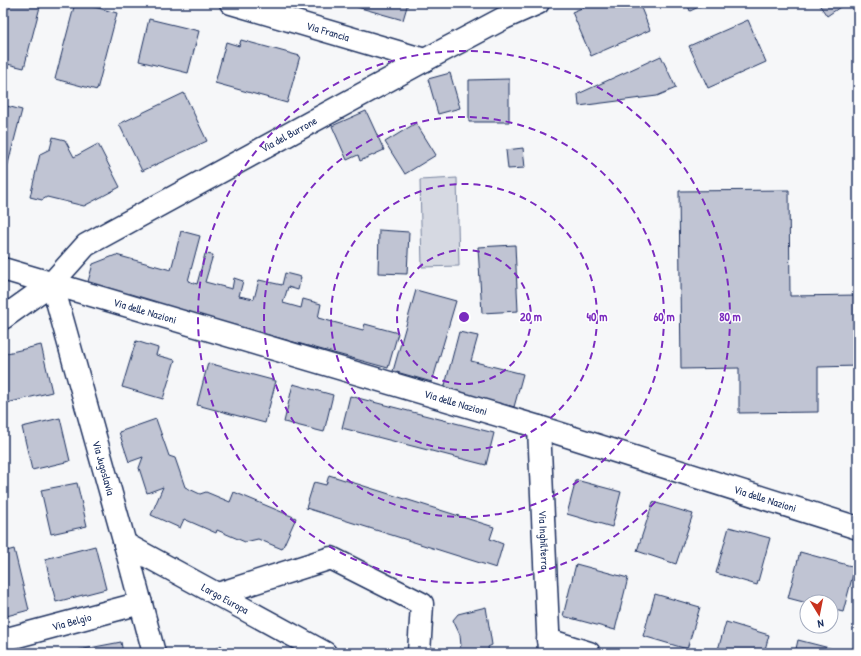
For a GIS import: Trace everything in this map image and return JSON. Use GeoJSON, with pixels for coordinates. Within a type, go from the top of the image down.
{"type":"FeatureCollection","features":[{"type":"Feature","properties":{"kind":"street","name":"Via Francia"},"geometry":{"type":"LineString","coordinates":[[231,3],[424,60]]}},
{"type":"Feature","properties":{"kind":"street","name":"Via del Burrone"},"geometry":{"type":"LineString","coordinates":[[3,318],[52,283],[86,244],[424,60],[504,18],[537,3]]}},
{"type":"Feature","properties":{"kind":"street","name":"Via delle Nazioni"},"geometry":{"type":"LineString","coordinates":[[3,269],[539,427],[858,528]]}},
{"type":"Feature","properties":{"kind":"street","name":"Via Jugoslavia"},"geometry":{"type":"LineString","coordinates":[[52,283],[154,653]]}},
{"type":"Feature","properties":{"kind":"street","name":"Via Inghilterra"},"geometry":{"type":"LineString","coordinates":[[539,427],[549,646]]}},
{"type":"Feature","properties":{"kind":"street","name":"Largo Europa"},"geometry":{"type":"LineString","coordinates":[[125,544],[325,653]]}},
{"type":"Feature","properties":{"kind":"street"},"geometry":{"type":"LineString","coordinates":[[218,594],[331,558],[422,604],[419,653]]}},
{"type":"Feature","properties":{"kind":"street","name":"Via Belgio"},"geometry":{"type":"LineString","coordinates":[[3,640],[141,603]]}},
{"type":"Feature","properties":{"kind":"street"},"geometry":{"type":"LineString","coordinates":[[549,646],[589,653]]}},
{"type":"Feature","properties":{"kind":"shaded area"},"geometry":{"type":"Polygon","coordinates":[[[457,178],[459,266],[422,267],[420,180],[457,178]]]}},
{"type":"Feature","properties":{"kind":"building"},"geometry":{"type":"Polygon","coordinates":[[[3,3],[41,3],[24,68],[3,63],[3,3]]]}},
{"type":"Feature","properties":{"kind":"building"},"geometry":{"type":"Polygon","coordinates":[[[75,3],[117,13],[97,90],[55,79],[75,3]]]}},
{"type":"Feature","properties":{"kind":"building"},"geometry":{"type":"Polygon","coordinates":[[[358,3],[408,3],[403,20],[357,7],[358,3]]]}},
{"type":"Feature","properties":{"kind":"building"},"geometry":{"type":"Polygon","coordinates":[[[594,3],[639,3],[650,30],[591,56],[572,12],[594,3]]]}},
{"type":"Feature","properties":{"kind":"building"},"geometry":{"type":"Polygon","coordinates":[[[687,3],[707,3],[690,11],[687,3]]]}},
{"type":"Feature","properties":{"kind":"building"},"geometry":{"type":"Polygon","coordinates":[[[818,3],[846,3],[827,16],[818,3]]]}},
{"type":"Feature","properties":{"kind":"building"},"geometry":{"type":"Polygon","coordinates":[[[149,19],[199,31],[188,73],[139,61],[149,19]]]}},
{"type":"Feature","properties":{"kind":"building"},"geometry":{"type":"Polygon","coordinates":[[[748,20],[766,62],[708,88],[689,46],[748,20]]]}},
{"type":"Feature","properties":{"kind":"building"},"geometry":{"type":"Polygon","coordinates":[[[241,40],[300,56],[287,103],[215,83],[226,42],[239,46],[241,40]]]}},
{"type":"Feature","properties":{"kind":"building"},"geometry":{"type":"Polygon","coordinates":[[[661,56],[676,88],[657,96],[579,106],[578,94],[661,56]]]}},
{"type":"Feature","properties":{"kind":"building"},"geometry":{"type":"Polygon","coordinates":[[[450,73],[460,108],[438,114],[428,79],[450,73]]]}},
{"type":"Feature","properties":{"kind":"building"},"geometry":{"type":"Polygon","coordinates":[[[509,79],[509,122],[469,122],[469,80],[509,79]]]}},
{"type":"Feature","properties":{"kind":"building"},"geometry":{"type":"Polygon","coordinates":[[[184,93],[207,141],[142,171],[119,124],[184,93]]]}},
{"type":"Feature","properties":{"kind":"building"},"geometry":{"type":"Polygon","coordinates":[[[3,105],[22,110],[3,183],[3,105]]]}},
{"type":"Feature","properties":{"kind":"building"},"geometry":{"type":"Polygon","coordinates":[[[366,111],[384,150],[360,161],[358,155],[347,160],[332,126],[366,111]]]}},
{"type":"Feature","properties":{"kind":"building"},"geometry":{"type":"Polygon","coordinates":[[[416,123],[436,155],[405,174],[385,142],[416,123]]]}},
{"type":"Feature","properties":{"kind":"building"},"geometry":{"type":"Polygon","coordinates":[[[53,137],[65,140],[74,157],[98,144],[120,187],[84,206],[47,197],[42,200],[30,197],[40,154],[50,149],[53,137]]]}},
{"type":"Feature","properties":{"kind":"building"},"geometry":{"type":"Polygon","coordinates":[[[523,148],[525,168],[508,169],[506,150],[523,148]]]}},
{"type":"Feature","properties":{"kind":"building"},"geometry":{"type":"Polygon","coordinates":[[[789,190],[790,296],[858,295],[858,366],[818,367],[818,412],[739,413],[739,368],[681,369],[679,191],[789,190]]]}},
{"type":"Feature","properties":{"kind":"building"},"geometry":{"type":"Polygon","coordinates":[[[379,230],[409,232],[407,274],[378,273],[379,230]]]}},
{"type":"Feature","properties":{"kind":"building"},"geometry":{"type":"Polygon","coordinates":[[[181,231],[200,236],[188,281],[197,284],[205,254],[213,255],[205,282],[232,289],[234,278],[243,281],[239,296],[254,299],[259,280],[282,285],[285,273],[301,277],[298,290],[288,287],[283,303],[301,308],[303,299],[321,304],[318,318],[363,330],[365,324],[398,333],[388,368],[87,285],[93,264],[116,255],[171,270],[181,231]]]}},
{"type":"Feature","properties":{"kind":"building"},"geometry":{"type":"Polygon","coordinates":[[[515,245],[518,311],[482,313],[478,247],[515,245]]]}},
{"type":"Feature","properties":{"kind":"building"},"geometry":{"type":"Polygon","coordinates":[[[416,290],[456,301],[432,382],[393,371],[416,290]]]}},
{"type":"Feature","properties":{"kind":"building"},"geometry":{"type":"Polygon","coordinates":[[[459,332],[478,336],[471,361],[523,374],[514,407],[444,389],[459,332]]]}},
{"type":"Feature","properties":{"kind":"building"},"geometry":{"type":"Polygon","coordinates":[[[136,341],[158,348],[156,355],[175,360],[163,399],[122,387],[136,341]]]}},
{"type":"Feature","properties":{"kind":"building"},"geometry":{"type":"Polygon","coordinates":[[[41,345],[52,392],[7,403],[3,388],[3,354],[41,345]]]}},
{"type":"Feature","properties":{"kind":"building"},"geometry":{"type":"Polygon","coordinates":[[[208,363],[276,381],[265,423],[197,405],[208,363]]]}},
{"type":"Feature","properties":{"kind":"building"},"geometry":{"type":"Polygon","coordinates":[[[293,384],[333,395],[324,432],[284,422],[293,384]]]}},
{"type":"Feature","properties":{"kind":"building"},"geometry":{"type":"Polygon","coordinates":[[[350,396],[494,433],[486,465],[342,428],[350,396]]]}},
{"type":"Feature","properties":{"kind":"building"},"geometry":{"type":"Polygon","coordinates":[[[60,418],[70,461],[32,470],[22,427],[60,418]]]}},
{"type":"Feature","properties":{"kind":"building"},"geometry":{"type":"Polygon","coordinates":[[[156,419],[169,456],[175,458],[185,487],[200,494],[206,492],[230,502],[234,492],[296,518],[282,549],[258,539],[245,542],[217,530],[216,533],[184,519],[180,528],[151,515],[163,487],[147,493],[139,468],[143,457],[129,462],[119,432],[156,419]]]}},
{"type":"Feature","properties":{"kind":"building"},"geometry":{"type":"Polygon","coordinates":[[[329,475],[494,527],[490,539],[503,544],[496,568],[306,508],[314,482],[326,485],[329,475]]]}},
{"type":"Feature","properties":{"kind":"building"},"geometry":{"type":"Polygon","coordinates":[[[576,480],[621,492],[612,527],[567,514],[576,480]]]}},
{"type":"Feature","properties":{"kind":"building"},"geometry":{"type":"Polygon","coordinates":[[[77,483],[87,526],[51,534],[41,490],[77,483]]]}},
{"type":"Feature","properties":{"kind":"building"},"geometry":{"type":"Polygon","coordinates":[[[653,502],[693,514],[676,564],[637,551],[653,502]]]}},
{"type":"Feature","properties":{"kind":"building"},"geometry":{"type":"Polygon","coordinates":[[[729,527],[770,538],[757,585],[716,573],[729,527]]]}},
{"type":"Feature","properties":{"kind":"building"},"geometry":{"type":"Polygon","coordinates":[[[95,546],[106,589],[56,602],[45,559],[95,546]]]}},
{"type":"Feature","properties":{"kind":"building"},"geometry":{"type":"Polygon","coordinates":[[[14,549],[29,610],[3,617],[3,552],[14,549]]]}},
{"type":"Feature","properties":{"kind":"building"},"geometry":{"type":"Polygon","coordinates":[[[800,552],[855,567],[843,612],[839,611],[839,594],[799,594],[799,601],[788,598],[800,552]]]}},
{"type":"Feature","properties":{"kind":"building"},"geometry":{"type":"Polygon","coordinates":[[[576,564],[628,578],[615,630],[563,616],[576,564]]]}},
{"type":"Feature","properties":{"kind":"building"},"geometry":{"type":"Polygon","coordinates":[[[655,594],[700,607],[687,649],[643,636],[655,594]]]}},
{"type":"Feature","properties":{"kind":"building"},"geometry":{"type":"Polygon","coordinates":[[[486,607],[492,645],[488,647],[489,653],[456,653],[461,646],[460,635],[453,620],[458,614],[486,607]]]}},
{"type":"Feature","properties":{"kind":"building"},"geometry":{"type":"Polygon","coordinates":[[[726,622],[769,635],[764,653],[717,653],[726,622]]]}},
{"type":"Feature","properties":{"kind":"building"},"geometry":{"type":"Polygon","coordinates":[[[798,640],[841,651],[841,653],[795,653],[798,640]]]}},
{"type":"Feature","properties":{"kind":"building"},"geometry":{"type":"Polygon","coordinates":[[[121,642],[123,653],[80,653],[79,650],[121,642]]]}},
{"type":"Feature","properties":{"kind":"building"},"geometry":{"type":"Polygon","coordinates":[[[221,645],[227,653],[211,653],[221,645]]]}}]}
